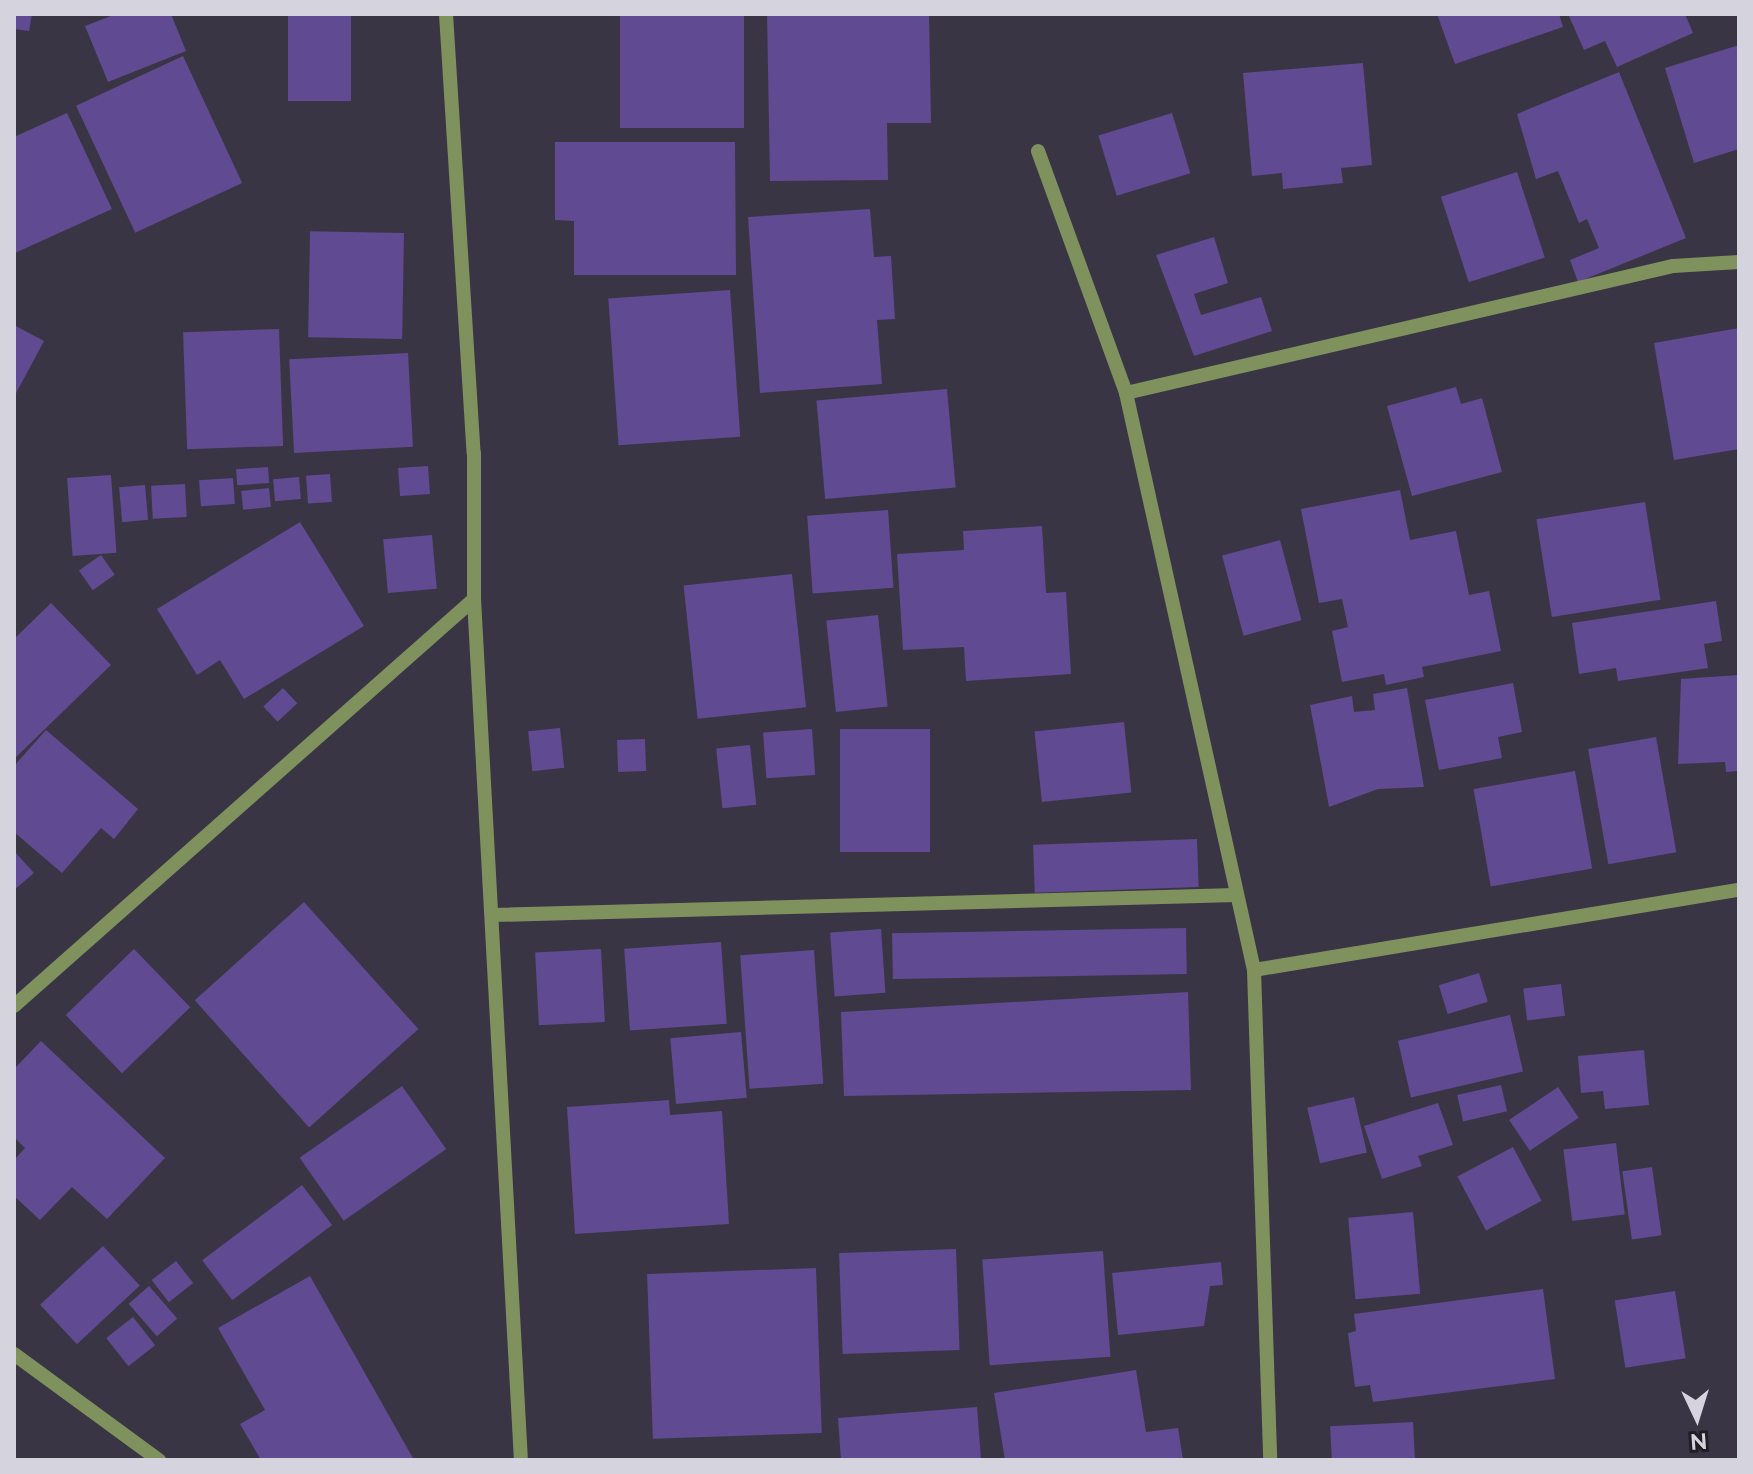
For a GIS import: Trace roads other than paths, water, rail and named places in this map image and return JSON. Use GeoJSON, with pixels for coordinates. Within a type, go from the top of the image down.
{"type":"FeatureCollection","features":[{"type":"Feature","properties":{"kind":"street"},"geometry":{"type":"LineString","coordinates":[[446,14],[474,453],[474,599],[494,915],[521,1460]]}},
{"type":"Feature","properties":{"kind":"street"},"geometry":{"type":"LineString","coordinates":[[1038,151],[1126,393],[1254,970],[1270,1460]]}},
{"type":"Feature","properties":{"kind":"street"},"geometry":{"type":"LineString","coordinates":[[1126,393],[1673,266],[1739,262]]}},
{"type":"Feature","properties":{"kind":"street"},"geometry":{"type":"LineString","coordinates":[[14,1006],[474,599]]}},
{"type":"Feature","properties":{"kind":"street"},"geometry":{"type":"LineString","coordinates":[[1254,970],[1739,890]]}},
{"type":"Feature","properties":{"kind":"street"},"geometry":{"type":"LineString","coordinates":[[494,915],[1237,895]]}},
{"type":"Feature","properties":{"kind":"street"},"geometry":{"type":"LineString","coordinates":[[14,1354],[159,1460]]}}]}
